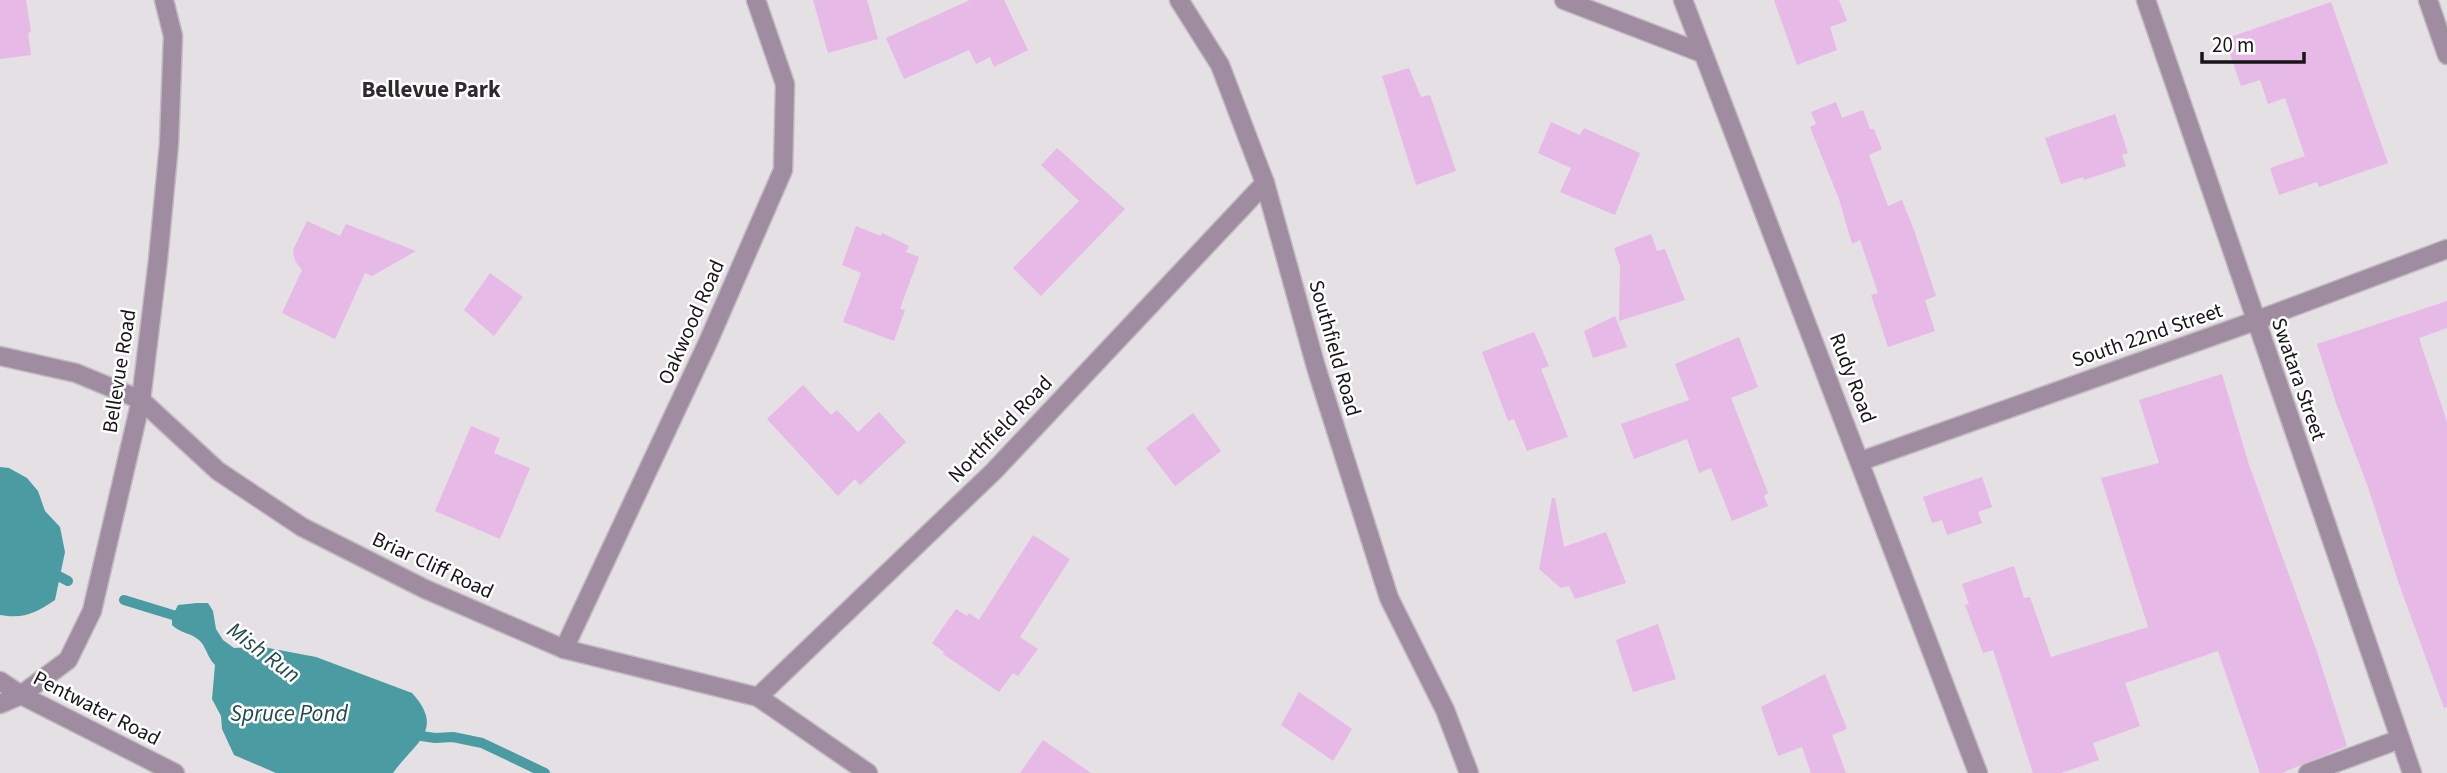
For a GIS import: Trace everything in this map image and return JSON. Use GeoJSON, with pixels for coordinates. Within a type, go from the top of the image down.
{"type":"FeatureCollection","features":[{"type":"Feature","properties":{"kind":"street","name":"Bellevue Road"},"geometry":{"type":"LineString","coordinates":[[0,704],[21,695],[68,660],[92,611],[141,400],[158,260],[169,144],[173,36],[164,0]]}},
{"type":"Feature","properties":{"kind":"street","name":"Oakwood Road"},"geometry":{"type":"LineString","coordinates":[[564,649],[708,342],[783,170],[785,84],[756,0]]}},
{"type":"Feature","properties":{"kind":"street","name":"Southfield Road"},"geometry":{"type":"LineString","coordinates":[[1179,0],[1220,65],[1265,183],[1316,367],[1389,598],[1446,709],[1469,773]]}},
{"type":"Feature","properties":{"kind":"street"},"geometry":{"type":"LineString","coordinates":[[1564,0],[1702,53]]}},
{"type":"Feature","properties":{"kind":"street","name":"Rudy Road"},"geometry":{"type":"LineString","coordinates":[[1682,0],[1861,461],[1978,773]]}},
{"type":"Feature","properties":{"kind":"street","name":"Swatara Street"},"geometry":{"type":"LineString","coordinates":[[2146,0],[2412,773]]}},
{"type":"Feature","properties":{"kind":"street"},"geometry":{"type":"LineString","coordinates":[[2428,0],[2447,55]]}},
{"type":"Feature","properties":{"kind":"street","name":"Northfield Road"},"geometry":{"type":"LineString","coordinates":[[758,697],[994,471],[1265,183]]}},
{"type":"Feature","properties":{"kind":"street","name":"South 22nd Street"},"geometry":{"type":"LineString","coordinates":[[1861,461],[2255,321],[2447,249]]}},
{"type":"Feature","properties":{"kind":"street","name":"Briar Cliff Road"},"geometry":{"type":"LineString","coordinates":[[0,356],[76,373],[141,400],[218,471],[303,527],[425,589],[564,649],[758,697],[868,773]]}},
{"type":"Feature","properties":{"kind":"street","name":"Pentwater Road"},"geometry":{"type":"LineString","coordinates":[[0,681],[21,695],[175,773]]}},
{"type":"Feature","properties":{"kind":"street"},"geometry":{"type":"LineString","coordinates":[[2308,773],[2400,739]]}},
{"type":"Feature","properties":{"kind":"water"},"geometry":{"type":"Polygon","coordinates":[[[0,467],[9,468],[27,478],[38,491],[45,511],[60,527],[65,552],[55,600],[35,612],[23,615],[0,615],[0,467]]]}},
{"type":"Feature","properties":{"kind":"water","name":"Spruce Pond"},"geometry":{"type":"Polygon","coordinates":[[[208,603],[213,611],[216,629],[223,640],[234,648],[263,647],[316,657],[412,693],[426,717],[423,736],[393,773],[276,773],[234,755],[222,729],[221,716],[212,699],[215,665],[199,640],[172,625],[172,617],[178,605],[208,603]]]}},
{"type":"Feature","properties":{"kind":"building"},"geometry":{"type":"Polygon","coordinates":[[[0,0],[26,0],[31,55],[0,59],[0,0]]]}},
{"type":"Feature","properties":{"kind":"building"},"geometry":{"type":"Polygon","coordinates":[[[813,0],[867,0],[878,39],[828,53],[813,0]]]}},
{"type":"Feature","properties":{"kind":"building"},"geometry":{"type":"Polygon","coordinates":[[[970,0],[1004,0],[1028,50],[994,67],[990,57],[976,64],[969,50],[904,79],[886,38],[970,0]]]}},
{"type":"Feature","properties":{"kind":"building"},"geometry":{"type":"Polygon","coordinates":[[[1774,0],[1839,0],[1847,21],[1830,27],[1837,50],[1797,65],[1774,0]]]}},
{"type":"Feature","properties":{"kind":"building"},"geometry":{"type":"Polygon","coordinates":[[[2331,2],[2388,163],[2319,187],[2317,182],[2279,195],[2270,168],[2305,156],[2285,98],[2268,104],[2260,80],[2241,86],[2225,39],[2331,2]]]}},
{"type":"Feature","properties":{"kind":"building"},"geometry":{"type":"Polygon","coordinates":[[[1409,68],[1421,97],[1430,95],[1456,171],[1416,185],[1382,76],[1409,68]]]}},
{"type":"Feature","properties":{"kind":"building"},"geometry":{"type":"Polygon","coordinates":[[[1836,102],[1842,118],[1863,110],[1870,129],[1874,129],[1882,149],[1869,155],[1888,206],[1902,200],[1936,296],[1925,300],[1935,331],[1888,347],[1871,295],[1878,293],[1860,240],[1852,244],[1839,199],[1810,127],[1816,124],[1811,112],[1836,102]]]}},
{"type":"Feature","properties":{"kind":"building"},"geometry":{"type":"Polygon","coordinates":[[[2115,114],[2128,153],[2122,155],[2126,166],[2084,180],[2083,177],[2061,184],[2045,138],[2115,114]]]}},
{"type":"Feature","properties":{"kind":"building"},"geometry":{"type":"Polygon","coordinates":[[[1551,122],[1580,135],[1584,128],[1640,153],[1615,215],[1560,192],[1571,168],[1538,153],[1551,122]]]}},
{"type":"Feature","properties":{"kind":"building"},"geometry":{"type":"Polygon","coordinates":[[[1057,148],[1125,209],[1041,296],[1013,268],[1079,201],[1041,165],[1057,148]]]}},
{"type":"Feature","properties":{"kind":"building"},"geometry":{"type":"Polygon","coordinates":[[[307,221],[340,236],[346,224],[416,251],[372,276],[365,273],[335,339],[282,313],[302,270],[295,261],[293,250],[307,221]]]}},
{"type":"Feature","properties":{"kind":"building"},"geometry":{"type":"Polygon","coordinates":[[[856,226],[881,236],[882,233],[909,246],[906,252],[919,257],[900,309],[905,310],[894,341],[843,322],[861,273],[842,265],[856,226]]]}},
{"type":"Feature","properties":{"kind":"building"},"geometry":{"type":"Polygon","coordinates":[[[1651,234],[1657,251],[1665,249],[1685,300],[1619,321],[1620,266],[1614,248],[1651,234]]]}},
{"type":"Feature","properties":{"kind":"building"},"geometry":{"type":"Polygon","coordinates":[[[490,273],[523,297],[494,336],[464,310],[490,273]]]}},
{"type":"Feature","properties":{"kind":"building"},"geometry":{"type":"Polygon","coordinates":[[[2447,301],[2447,328],[2419,338],[2447,422],[2447,707],[2444,708],[2317,344],[2447,301]]]}},
{"type":"Feature","properties":{"kind":"building"},"geometry":{"type":"Polygon","coordinates":[[[1615,316],[1627,347],[1593,358],[1584,331],[1615,316]]]}},
{"type":"Feature","properties":{"kind":"building"},"geometry":{"type":"Polygon","coordinates":[[[1534,332],[1549,366],[1541,369],[1568,437],[1527,451],[1514,419],[1508,421],[1482,352],[1534,332]]]}},
{"type":"Feature","properties":{"kind":"building"},"geometry":{"type":"Polygon","coordinates":[[[1739,337],[1758,387],[1731,398],[1768,493],[1764,496],[1768,506],[1732,521],[1711,468],[1699,473],[1687,439],[1634,459],[1621,424],[1689,400],[1675,364],[1739,337]]]}},
{"type":"Feature","properties":{"kind":"building"},"geometry":{"type":"Polygon","coordinates":[[[2222,374],[2249,465],[2317,652],[2347,746],[2282,773],[2260,773],[2218,651],[2125,683],[2140,726],[2093,743],[2099,760],[2061,773],[2033,773],[1993,650],[1983,653],[1965,605],[1969,604],[1962,584],[2014,566],[2024,598],[2030,597],[2051,657],[2148,627],[2101,478],[2159,463],[2139,400],[2222,374]]]}},
{"type":"Feature","properties":{"kind":"building"},"geometry":{"type":"Polygon","coordinates":[[[803,385],[831,415],[837,410],[858,432],[879,412],[906,442],[860,485],[855,479],[838,496],[767,419],[803,385]]]}},
{"type":"Feature","properties":{"kind":"building"},"geometry":{"type":"Polygon","coordinates":[[[1193,413],[1221,451],[1175,486],[1146,448],[1193,413]]]}},
{"type":"Feature","properties":{"kind":"building"},"geometry":{"type":"Polygon","coordinates":[[[471,426],[500,438],[494,453],[530,468],[500,539],[435,511],[471,426]]]}},
{"type":"Feature","properties":{"kind":"building"},"geometry":{"type":"Polygon","coordinates":[[[1982,477],[1992,507],[1978,512],[1982,523],[1947,535],[1942,520],[1932,523],[1923,497],[1982,477]]]}},
{"type":"Feature","properties":{"kind":"building"},"geometry":{"type":"Polygon","coordinates":[[[1552,498],[1555,498],[1564,547],[1606,532],[1626,583],[1575,599],[1569,586],[1561,588],[1539,569],[1552,498]]]}},
{"type":"Feature","properties":{"kind":"building"},"geometry":{"type":"Polygon","coordinates":[[[1033,535],[1070,559],[1020,637],[1038,649],[1018,676],[1013,673],[999,692],[943,654],[944,652],[932,643],[956,609],[979,620],[1033,535]]]}},
{"type":"Feature","properties":{"kind":"building"},"geometry":{"type":"Polygon","coordinates":[[[1658,624],[1676,679],[1633,692],[1616,640],[1658,624]]]}},
{"type":"Feature","properties":{"kind":"building"},"geometry":{"type":"Polygon","coordinates":[[[1825,674],[1847,729],[1832,735],[1846,773],[1811,773],[1802,747],[1778,756],[1761,707],[1825,674]]]}},
{"type":"Feature","properties":{"kind":"building"},"geometry":{"type":"Polygon","coordinates":[[[1299,692],[1352,729],[1333,761],[1281,725],[1299,692]]]}},
{"type":"Feature","properties":{"kind":"building"},"geometry":{"type":"Polygon","coordinates":[[[1043,740],[1091,773],[1020,773],[1043,740]]]}},
{"type":"Feature","properties":{"kind":"waterway"},"geometry":{"type":"LineString","coordinates":[[49,571],[68,581]]}},
{"type":"Feature","properties":{"kind":"waterway","name":"Mish Run"},"geometry":{"type":"LineString","coordinates":[[124,600],[186,619]]}},
{"type":"Feature","properties":{"kind":"waterway","name":"Mish Run"},"geometry":{"type":"LineString","coordinates":[[408,734],[435,738],[453,737],[482,743],[545,773]]}},
{"type":"Feature","properties":{"kind":"district","name":"Bellevue Park"},"geometry":{"type":"Point","coordinates":[431,89]}}]}
